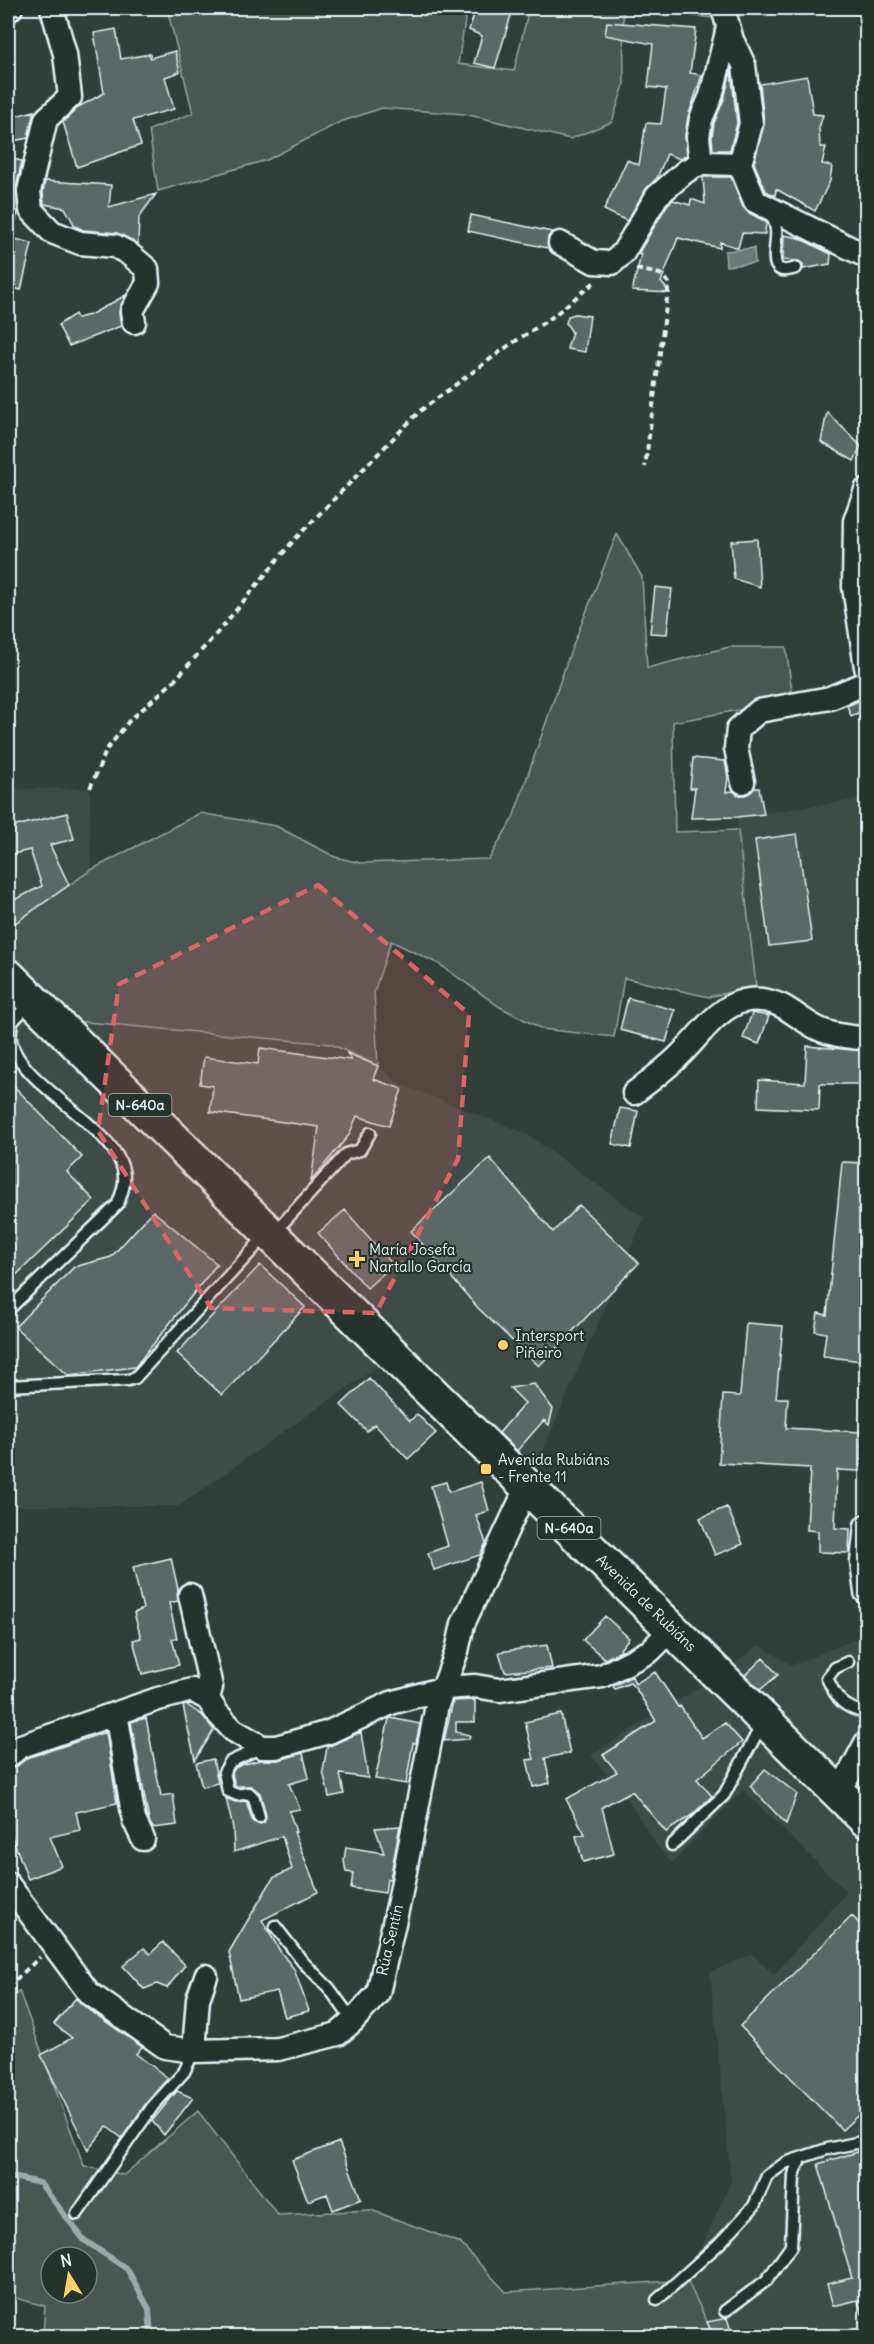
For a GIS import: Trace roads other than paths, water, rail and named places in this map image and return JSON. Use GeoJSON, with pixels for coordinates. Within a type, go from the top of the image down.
{"type":"FeatureCollection","features":[{"type":"Feature","properties":{"kind":"main road","name":"N-640a"},"geometry":{"type":"LineString","coordinates":[[8,975],[270,1234]]}},
{"type":"Feature","properties":{"kind":"main road","name":"Avenida de Rubiáns"},"geometry":{"type":"LineString","coordinates":[[270,1234],[867,1820]]}},
{"type":"Feature","properties":{"kind":"street"},"geometry":{"type":"LineString","coordinates":[[8,11],[11,8]]}},
{"type":"Feature","properties":{"kind":"street"},"geometry":{"type":"LineString","coordinates":[[52,8],[65,54],[70,97],[46,119],[29,191],[31,210],[52,232],[80,243],[115,246],[128,253],[147,269],[148,283],[132,311],[134,322]]}},
{"type":"Feature","properties":{"kind":"street"},"geometry":{"type":"LineString","coordinates":[[701,164],[698,137],[701,119],[711,96],[725,17]]}},
{"type":"Feature","properties":{"kind":"street"},"geometry":{"type":"LineString","coordinates":[[725,17],[744,65],[751,124],[740,164],[755,201],[867,256]]}},
{"type":"Feature","properties":{"kind":"street"},"geometry":{"type":"LineString","coordinates":[[560,243],[594,262],[612,262],[623,253],[657,196],[686,171],[701,164],[740,164]]}},
{"type":"Feature","properties":{"kind":"street"},"geometry":{"type":"LineString","coordinates":[[867,490],[855,520],[854,587],[867,667]]}},
{"type":"Feature","properties":{"kind":"street"},"geometry":{"type":"LineString","coordinates":[[742,782],[736,748],[738,729],[759,711],[830,699],[867,683]]}},
{"type":"Feature","properties":{"kind":"street"},"geometry":{"type":"LineString","coordinates":[[634,1093],[681,1055],[714,1017],[732,1005],[757,998],[791,1011],[821,1030],[867,1038]]}},
{"type":"Feature","properties":{"kind":"street","name":"Rúa Sentín"},"geometry":{"type":"LineString","coordinates":[[8,1884],[88,1993],[165,2047],[194,2051],[278,2049],[338,2034],[378,1993],[400,1897],[437,1705],[457,1652],[463,1624],[527,1487]]}},
{"type":"Feature","properties":{"kind":"street"},"geometry":{"type":"LineString","coordinates":[[867,1526],[862,1562],[867,1592]]}},
{"type":"Feature","properties":{"kind":"street"},"geometry":{"type":"LineString","coordinates":[[190,1595],[211,1686],[208,1699]]}},
{"type":"Feature","properties":{"kind":"street"},"geometry":{"type":"LineString","coordinates":[[8,1753],[21,1746],[116,1713],[192,1690],[208,1699],[233,1730],[262,1747],[276,1747],[309,1739],[391,1703],[444,1688],[475,1686],[499,1690],[602,1676],[650,1651],[672,1629]]}},
{"type":"Feature","properties":{"kind":"street"},"geometry":{"type":"LineString","coordinates":[[116,1713],[134,1820],[143,1839]]}},
{"type":"Feature","properties":{"kind":"street"},"geometry":{"type":"LineString","coordinates":[[839,1793],[867,1743]]}},
{"type":"Feature","properties":{"kind":"street"},"geometry":{"type":"LineString","coordinates":[[194,2051],[198,1999],[206,1976]]}},
{"type":"Feature","properties":{"kind":"lane"},"geometry":{"type":"LineString","coordinates":[[768,207],[777,233],[774,262],[780,268],[789,270],[796,268]]}},
{"type":"Feature","properties":{"kind":"lane"},"geometry":{"type":"LineString","coordinates":[[8,1310],[118,1204],[125,1181],[121,1161],[107,1143],[24,1066],[9,1045],[12,1022],[33,1000]]}},
{"type":"Feature","properties":{"kind":"lane"},"geometry":{"type":"LineString","coordinates":[[8,1386],[135,1378],[346,1154],[360,1150],[370,1133]]}},
{"type":"Feature","properties":{"kind":"lane"},"geometry":{"type":"LineString","coordinates":[[848,1662],[835,1668],[827,1678],[833,1693],[849,1709],[867,1713]]}},
{"type":"Feature","properties":{"kind":"lane"},"geometry":{"type":"LineString","coordinates":[[672,1845],[724,1796],[764,1719]]}},
{"type":"Feature","properties":{"kind":"lane"},"geometry":{"type":"LineString","coordinates":[[259,1817],[254,1798],[249,1793],[237,1795],[228,1791],[224,1772],[230,1762],[262,1747]]}},
{"type":"Feature","properties":{"kind":"lane"},"geometry":{"type":"LineString","coordinates":[[275,1926],[329,1988],[353,2021]]}},
{"type":"Feature","properties":{"kind":"lane"},"geometry":{"type":"LineString","coordinates":[[77,2214],[153,2106],[184,2072],[194,2051]]}},
{"type":"Feature","properties":{"kind":"lane"},"geometry":{"type":"LineString","coordinates":[[657,2300],[721,2242],[754,2206],[767,2176],[785,2163],[828,2149],[867,2141]]}},
{"type":"Feature","properties":{"kind":"lane"},"geometry":{"type":"LineString","coordinates":[[725,2311],[767,2280],[791,2246],[794,2175],[800,2159]]}},
{"type":"Feature","properties":{"kind":"waterway"},"geometry":{"type":"LineString","coordinates":[[8,2176],[40,2183],[84,2240],[127,2269],[149,2309],[151,2336]]}},
{"type":"Feature","properties":{"kind":"place","name":"María Josefa Nartallo García"},"geometry":{"type":"Point","coordinates":[357,1259]}},
{"type":"Feature","properties":{"kind":"place","name":"Intersport Piñeiro"},"geometry":{"type":"Point","coordinates":[503,1345]}},
{"type":"Feature","properties":{"kind":"place","name":"Avenida Rubiáns - Frente 11"},"geometry":{"type":"Point","coordinates":[486,1469]}}]}
